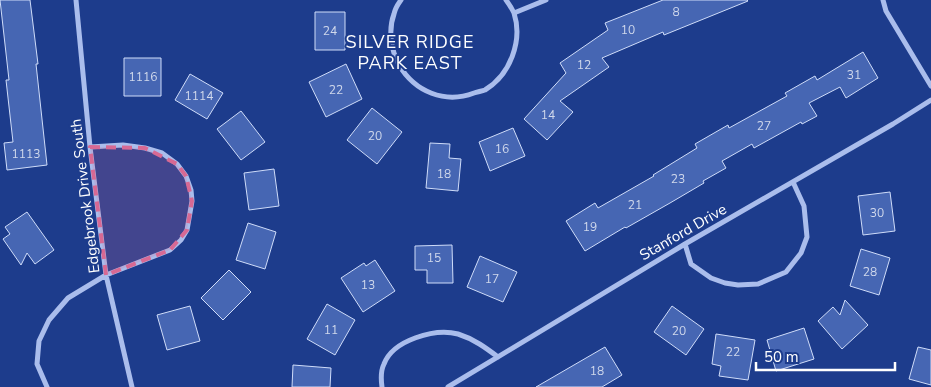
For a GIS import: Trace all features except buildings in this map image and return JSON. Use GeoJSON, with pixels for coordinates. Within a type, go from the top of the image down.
{"type":"FeatureCollection","features":[{"type":"Feature","properties":{"kind":"street","name":"Edgebrook Drive South"},"geometry":{"type":"LineString","coordinates":[[76,0],[90,147],[106,275],[132,387]]}},
{"type":"Feature","properties":{"kind":"street"},"geometry":{"type":"LineString","coordinates":[[401,0],[393,14],[390,34],[394,56],[405,74],[416,84],[422,89],[442,97],[464,97],[485,90],[502,76],[513,57],[517,35],[514,13],[506,0]]}},
{"type":"Feature","properties":{"kind":"street"},"geometry":{"type":"LineString","coordinates":[[514,13],[546,0]]}},
{"type":"Feature","properties":{"kind":"street"},"geometry":{"type":"LineString","coordinates":[[883,0],[886,11],[931,86]]}},
{"type":"Feature","properties":{"kind":"street","name":"Stanford Drive"},"geometry":{"type":"LineString","coordinates":[[448,387],[685,244],[893,124],[931,100]]}},
{"type":"Feature","properties":{"kind":"street"},"geometry":{"type":"LineString","coordinates":[[47,387],[37,364],[39,341],[49,320],[68,298],[106,275],[170,250],[181,240],[187,230],[192,201],[191,190],[186,176],[178,164],[162,153],[145,148],[124,145],[90,147]]}},
{"type":"Feature","properties":{"kind":"street"},"geometry":{"type":"LineString","coordinates":[[685,244],[691,264],[711,278],[725,283],[738,285],[758,284],[786,272],[801,253],[807,237],[804,206],[793,182]]}},
{"type":"Feature","properties":{"kind":"street"},"geometry":{"type":"LineString","coordinates":[[382,387],[384,364],[390,354],[404,342],[421,336],[441,332],[457,334],[479,343],[498,357]]}},
{"type":"Feature","properties":{"kind":"highlighted area"},"geometry":{"type":"Polygon","coordinates":[[[90,147],[145,148],[177,164],[186,176],[192,201],[187,230],[170,250],[106,275],[90,147]]]}},
{"type":"Feature","properties":{"kind":"district","name":"SILVER RIDGE PARK EAST"},"geometry":{"type":"Point","coordinates":[410,52]}}]}
